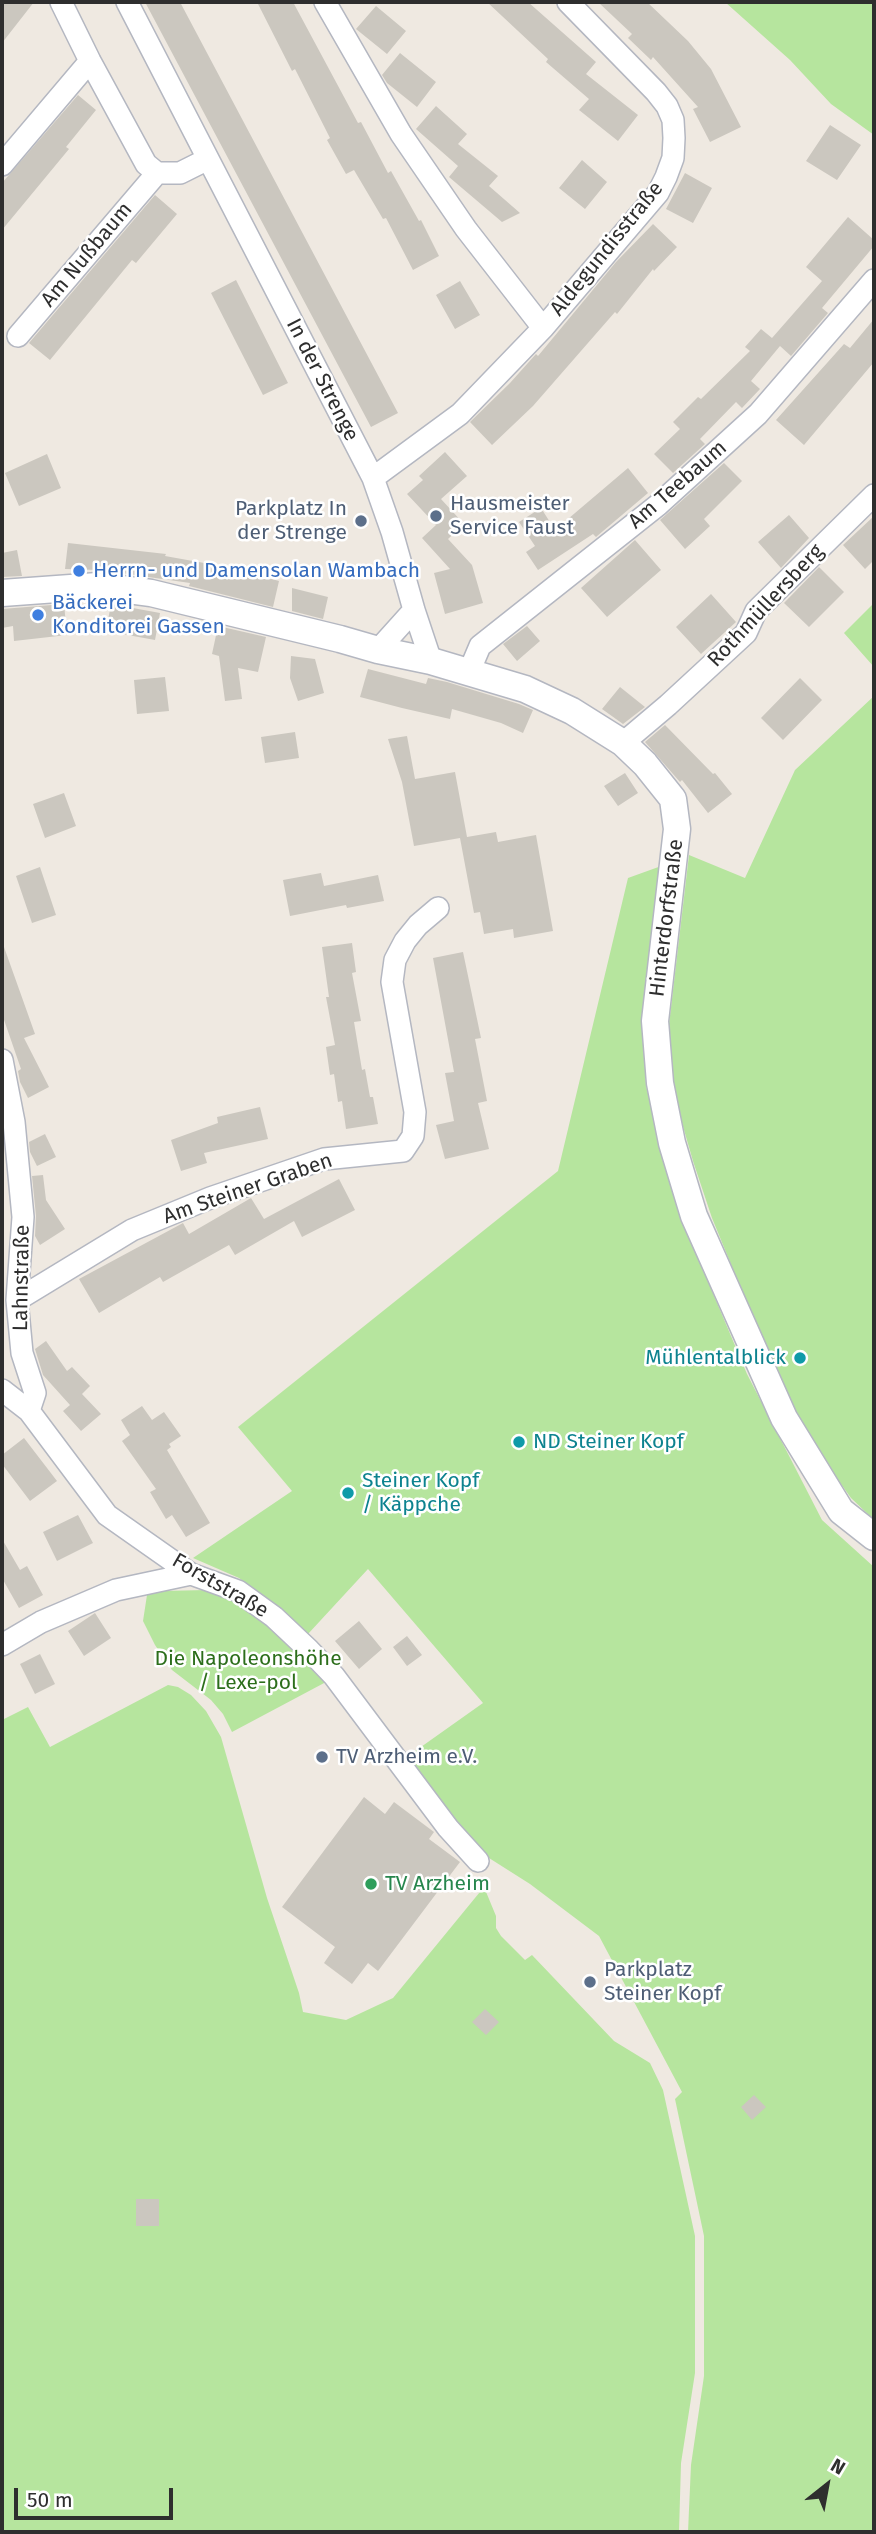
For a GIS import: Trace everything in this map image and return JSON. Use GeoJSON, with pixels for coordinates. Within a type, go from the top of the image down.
{"type":"FeatureCollection","features":[{"type":"Feature","properties":{"kind":"street"},"geometry":{"type":"LineString","coordinates":[[61,2],[146,164],[157,173],[180,173],[208,159]]}},
{"type":"Feature","properties":{"kind":"street","name":"In der Strenge"},"geometry":{"type":"LineString","coordinates":[[127,2],[373,478],[431,661]]}},
{"type":"Feature","properties":{"kind":"street","name":"Aldegundisstraße"},"geometry":{"type":"LineString","coordinates":[[325,2],[401,134],[466,229],[543,328]]}},
{"type":"Feature","properties":{"kind":"street","name":"Aldegundisstraße"},"geometry":{"type":"LineString","coordinates":[[373,478],[460,414],[543,328],[658,193],[673,158],[673,120],[667,106],[568,2]]}},
{"type":"Feature","properties":{"kind":"street"},"geometry":{"type":"LineString","coordinates":[[2,165],[90,61]]}},
{"type":"Feature","properties":{"kind":"street","name":"Am Nußbaum"},"geometry":{"type":"LineString","coordinates":[[18,336],[157,173]]}},
{"type":"Feature","properties":{"kind":"street","name":"Am Teebaum"},"geometry":{"type":"LineString","coordinates":[[470,672],[480,646],[657,505],[748,423],[799,369],[874,281]]}},
{"type":"Feature","properties":{"kind":"street","name":"Rothmüllersberg"},"geometry":{"type":"LineString","coordinates":[[623,743],[746,633],[755,611],[874,495]]}},
{"type":"Feature","properties":{"kind":"street","name":"Hinterdorfstraße"},"geometry":{"type":"LineString","coordinates":[[2,593],[98,586],[151,593],[431,661],[525,689],[572,712],[623,743],[645,764],[673,799],[677,829],[655,1021],[660,1083],[672,1143],[694,1216],[784,1418],[841,1511],[874,1537]]}},
{"type":"Feature","properties":{"kind":"street"},"geometry":{"type":"LineString","coordinates":[[378,650],[414,610]]}},
{"type":"Feature","properties":{"kind":"street","name":"Am Steiner Graben"},"geometry":{"type":"LineString","coordinates":[[17,1300],[132,1230],[210,1198],[324,1159],[403,1151],[414,1136],[415,1112],[392,982],[395,960],[418,926],[438,908]]}},
{"type":"Feature","properties":{"kind":"street","name":"Lahnstraße"},"geometry":{"type":"LineString","coordinates":[[2,1060],[14,1122],[23,1217],[17,1300],[22,1353],[35,1393],[29,1410]]}},
{"type":"Feature","properties":{"kind":"street","name":"Forststraße"},"geometry":{"type":"LineString","coordinates":[[2,1390],[29,1410],[100,1509],[191,1574],[238,1591],[274,1617],[309,1650],[334,1676],[448,1828],[478,1861]]}},
{"type":"Feature","properties":{"kind":"street"},"geometry":{"type":"LineString","coordinates":[[2,1645],[41,1622],[116,1590],[191,1574]]}},
{"type":"Feature","properties":{"kind":"green space"},"geometry":{"type":"Polygon","coordinates":[[[725,2],[874,2],[874,135],[831,104],[790,60],[725,2]]]}},
{"type":"Feature","properties":{"kind":"green space"},"geometry":{"type":"Polygon","coordinates":[[[874,603],[874,667],[844,633],[874,603]]]}},
{"type":"Feature","properties":{"kind":"green space"},"geometry":{"type":"Polygon","coordinates":[[[874,696],[874,1520],[851,1498],[813,1445],[778,1379],[712,1218],[693,1161],[672,1073],[669,1024],[689,855],[745,878],[795,770],[874,696]]]}},
{"type":"Feature","properties":{"kind":"green space"},"geometry":{"type":"Polygon","coordinates":[[[664,865],[643,1007],[646,1086],[683,1222],[747,1374],[822,1520],[874,1567],[874,2532],[688,2532],[691,2465],[704,2376],[704,2236],[675,2099],[682,2092],[599,1936],[530,1884],[489,1858],[453,1823],[404,1759],[483,1703],[368,1569],[308,1634],[239,1578],[193,1558],[292,1491],[238,1427],[558,1171],[628,878],[664,865]]]}},
{"type":"Feature","properties":{"kind":"green space","name":"Die Napoleonshöhe / Lexe-pol"},"geometry":{"type":"Polygon","coordinates":[[[207,1590],[228,1598],[254,1615],[279,1635],[326,1682],[232,1732],[223,1714],[211,1700],[172,1670],[143,1621],[147,1595],[161,1591],[207,1590]]]}},
{"type":"Feature","properties":{"kind":"green space"},"geometry":{"type":"Polygon","coordinates":[[[168,1685],[178,1687],[191,1695],[206,1711],[221,1737],[303,2012],[346,2020],[393,1998],[484,1887],[496,1916],[496,1928],[501,1936],[525,1960],[532,1955],[614,2041],[650,2063],[663,2090],[695,2236],[695,2373],[681,2463],[679,2532],[2,2532],[2,1720],[28,1707],[50,1747],[168,1685]]]}},
{"type":"Feature","properties":{"kind":"building"},"geometry":{"type":"Polygon","coordinates":[[[2,2],[34,2],[2,43],[2,2]]]}},
{"type":"Feature","properties":{"kind":"building"},"geometry":{"type":"Polygon","coordinates":[[[145,2],[180,2],[398,413],[371,427],[145,2]]]}},
{"type":"Feature","properties":{"kind":"building"},"geometry":{"type":"Polygon","coordinates":[[[257,2],[293,2],[358,123],[361,122],[388,173],[391,171],[419,221],[421,220],[439,256],[413,270],[386,218],[383,219],[354,170],[346,174],[327,140],[330,138],[295,69],[292,71],[257,2]]]}},
{"type":"Feature","properties":{"kind":"building"},"geometry":{"type":"Polygon","coordinates":[[[487,2],[528,2],[596,62],[586,74],[638,115],[618,141],[579,110],[589,99],[546,62],[548,59],[487,2]]]}},
{"type":"Feature","properties":{"kind":"building"},"geometry":{"type":"Polygon","coordinates":[[[598,2],[647,2],[688,41],[711,69],[741,127],[710,142],[693,109],[698,107],[653,57],[651,60],[628,38],[632,34],[598,2]]]}},
{"type":"Feature","properties":{"kind":"building"},"geometry":{"type":"Polygon","coordinates":[[[376,6],[406,31],[387,54],[356,29],[376,6]]]}},
{"type":"Feature","properties":{"kind":"building"},"geometry":{"type":"Polygon","coordinates":[[[400,53],[436,82],[417,107],[387,83],[382,75],[400,53]]]}},
{"type":"Feature","properties":{"kind":"building"},"geometry":{"type":"Polygon","coordinates":[[[78,95],[96,110],[66,147],[69,149],[2,230],[2,183],[78,95]]]}},
{"type":"Feature","properties":{"kind":"building"},"geometry":{"type":"Polygon","coordinates":[[[436,106],[467,134],[458,144],[498,176],[489,186],[520,213],[502,222],[449,177],[458,166],[416,129],[436,106]]]}},
{"type":"Feature","properties":{"kind":"building"},"geometry":{"type":"Polygon","coordinates":[[[830,125],[861,145],[837,180],[806,161],[830,125]]]}},
{"type":"Feature","properties":{"kind":"building"},"geometry":{"type":"Polygon","coordinates":[[[582,160],[607,182],[585,209],[559,188],[582,160]]]}},
{"type":"Feature","properties":{"kind":"building"},"geometry":{"type":"Polygon","coordinates":[[[685,173],[712,188],[693,223],[666,209],[685,173]]]}},
{"type":"Feature","properties":{"kind":"building"},"geometry":{"type":"Polygon","coordinates":[[[155,195],[177,214],[136,263],[132,260],[50,360],[29,343],[155,195]]]}},
{"type":"Feature","properties":{"kind":"building"},"geometry":{"type":"Polygon","coordinates":[[[848,217],[874,240],[874,246],[822,308],[828,313],[791,356],[780,346],[751,381],[760,389],[742,408],[736,402],[700,439],[705,444],[673,473],[654,454],[680,429],[673,422],[750,351],[745,347],[761,329],[772,338],[822,281],[806,267],[848,217]]]}},
{"type":"Feature","properties":{"kind":"building"},"geometry":{"type":"Polygon","coordinates":[[[653,224],[677,247],[654,271],[653,269],[617,314],[615,312],[533,406],[492,445],[470,422],[536,354],[538,356],[616,262],[653,224]]]}},
{"type":"Feature","properties":{"kind":"building"},"geometry":{"type":"Polygon","coordinates":[[[236,280],[288,383],[263,395],[211,293],[236,280]]]}},
{"type":"Feature","properties":{"kind":"building"},"geometry":{"type":"Polygon","coordinates":[[[460,281],[480,315],[455,329],[436,295],[460,281]]]}},
{"type":"Feature","properties":{"kind":"building"},"geometry":{"type":"Polygon","coordinates":[[[874,319],[874,362],[804,445],[776,420],[844,344],[850,348],[874,319]]]}},
{"type":"Feature","properties":{"kind":"building"},"geometry":{"type":"Polygon","coordinates":[[[445,452],[467,476],[441,499],[464,524],[448,539],[472,565],[483,603],[445,614],[434,573],[450,569],[422,538],[436,525],[407,494],[423,480],[419,476],[445,452]]]}},
{"type":"Feature","properties":{"kind":"building"},"geometry":{"type":"Polygon","coordinates":[[[47,454],[61,488],[19,506],[5,473],[47,454]]]}},
{"type":"Feature","properties":{"kind":"building"},"geometry":{"type":"Polygon","coordinates":[[[724,463],[742,481],[704,519],[710,526],[685,549],[660,520],[724,463]]]}},
{"type":"Feature","properties":{"kind":"building"},"geometry":{"type":"Polygon","coordinates":[[[628,468],[648,493],[596,537],[593,534],[538,570],[526,552],[535,546],[519,522],[541,508],[555,530],[628,468]]]}},
{"type":"Feature","properties":{"kind":"building"},"geometry":{"type":"Polygon","coordinates":[[[789,515],[809,538],[781,568],[758,542],[789,515]]]}},
{"type":"Feature","properties":{"kind":"building"},"geometry":{"type":"Polygon","coordinates":[[[874,516],[874,560],[865,569],[843,545],[874,516]]]}},
{"type":"Feature","properties":{"kind":"building"},"geometry":{"type":"Polygon","coordinates":[[[635,540],[661,570],[607,617],[581,588],[635,540]]]}},
{"type":"Feature","properties":{"kind":"building"},"geometry":{"type":"Polygon","coordinates":[[[68,543],[166,554],[165,556],[232,568],[279,581],[273,607],[189,586],[190,583],[100,570],[65,569],[68,543]]]}},
{"type":"Feature","properties":{"kind":"building"},"geometry":{"type":"Polygon","coordinates":[[[17,550],[22,576],[2,577],[2,553],[17,550]]]}},
{"type":"Feature","properties":{"kind":"building"},"geometry":{"type":"Polygon","coordinates":[[[819,567],[844,592],[809,627],[784,603],[819,567]]]}},
{"type":"Feature","properties":{"kind":"building"},"geometry":{"type":"Polygon","coordinates":[[[292,588],[328,597],[323,619],[292,611],[292,588]]]}},
{"type":"Feature","properties":{"kind":"building"},"geometry":{"type":"Polygon","coordinates":[[[711,594],[736,622],[701,654],[676,627],[711,594]]]}},
{"type":"Feature","properties":{"kind":"building","name":"Bäckerei Konditorei Gassen"},"geometry":{"type":"Polygon","coordinates":[[[64,604],[67,635],[14,641],[13,626],[2,628],[2,609],[64,604]]]}},
{"type":"Feature","properties":{"kind":"building"},"geometry":{"type":"Polygon","coordinates":[[[111,604],[160,613],[155,640],[106,631],[111,604]]]}},
{"type":"Feature","properties":{"kind":"building"},"geometry":{"type":"Polygon","coordinates":[[[218,626],[266,637],[258,672],[238,668],[242,699],[225,701],[219,656],[212,654],[218,626]]]}},
{"type":"Feature","properties":{"kind":"building"},"geometry":{"type":"Polygon","coordinates":[[[527,626],[540,641],[517,661],[503,644],[527,626]]]}},
{"type":"Feature","properties":{"kind":"building"},"geometry":{"type":"Polygon","coordinates":[[[291,656],[315,659],[324,693],[298,701],[290,678],[291,656]]]}},
{"type":"Feature","properties":{"kind":"building"},"geometry":{"type":"Polygon","coordinates":[[[368,669],[426,684],[428,678],[447,682],[533,710],[523,733],[501,723],[452,709],[450,719],[402,708],[360,697],[368,669]]]}},
{"type":"Feature","properties":{"kind":"building"},"geometry":{"type":"Polygon","coordinates":[[[165,677],[169,711],[137,714],[134,680],[165,677]]]}},
{"type":"Feature","properties":{"kind":"building"},"geometry":{"type":"Polygon","coordinates":[[[800,678],[822,700],[783,740],[761,718],[800,678]]]}},
{"type":"Feature","properties":{"kind":"building"},"geometry":{"type":"Polygon","coordinates":[[[620,687],[645,707],[623,724],[602,709],[620,687]]]}},
{"type":"Feature","properties":{"kind":"building"},"geometry":{"type":"Polygon","coordinates":[[[665,725],[713,774],[715,773],[732,794],[708,813],[682,780],[680,782],[645,742],[665,725]]]}},
{"type":"Feature","properties":{"kind":"building"},"geometry":{"type":"Polygon","coordinates":[[[295,732],[299,758],[265,763],[261,737],[295,732]]]}},
{"type":"Feature","properties":{"kind":"building"},"geometry":{"type":"Polygon","coordinates":[[[407,736],[415,779],[455,772],[467,837],[496,832],[498,842],[536,835],[553,931],[514,938],[513,929],[484,934],[480,912],[474,913],[460,838],[414,846],[402,782],[388,739],[407,736]]]}},
{"type":"Feature","properties":{"kind":"building"},"geometry":{"type":"Polygon","coordinates":[[[625,773],[638,793],[618,806],[604,786],[625,773]]]}},
{"type":"Feature","properties":{"kind":"building"},"geometry":{"type":"Polygon","coordinates":[[[64,793],[76,826],[45,838],[33,804],[64,793]]]}},
{"type":"Feature","properties":{"kind":"building"},"geometry":{"type":"Polygon","coordinates":[[[40,867],[56,915],[32,923],[16,876],[40,867]]]}},
{"type":"Feature","properties":{"kind":"building"},"geometry":{"type":"Polygon","coordinates":[[[321,873],[324,886],[378,875],[384,901],[290,916],[283,880],[321,873]]]}},
{"type":"Feature","properties":{"kind":"building"},"geometry":{"type":"Polygon","coordinates":[[[352,943],[356,972],[352,973],[361,1021],[354,1022],[362,1070],[365,1069],[378,1124],[346,1129],[334,1074],[330,1075],[326,1047],[335,1045],[326,997],[329,997],[322,947],[352,943]]]}},
{"type":"Feature","properties":{"kind":"building"},"geometry":{"type":"Polygon","coordinates":[[[4,947],[35,1034],[24,1038],[49,1087],[28,1098],[20,1082],[18,1071],[21,1069],[2,1014],[4,947]]]}},
{"type":"Feature","properties":{"kind":"building"},"geometry":{"type":"Polygon","coordinates":[[[463,952],[481,1038],[475,1039],[487,1101],[478,1103],[489,1149],[445,1159],[436,1125],[454,1121],[445,1073],[454,1072],[433,958],[463,952]]]}},
{"type":"Feature","properties":{"kind":"building"},"geometry":{"type":"Polygon","coordinates":[[[260,1107],[268,1139],[204,1153],[207,1163],[181,1171],[171,1140],[218,1123],[217,1117],[260,1107]]]}},
{"type":"Feature","properties":{"kind":"building"},"geometry":{"type":"Polygon","coordinates":[[[45,1134],[56,1157],[37,1166],[30,1152],[29,1142],[45,1134]]]}},
{"type":"Feature","properties":{"kind":"building"},"geometry":{"type":"Polygon","coordinates":[[[43,1175],[46,1200],[65,1229],[40,1245],[35,1236],[32,1176],[43,1175]]]}},
{"type":"Feature","properties":{"kind":"building"},"geometry":{"type":"Polygon","coordinates":[[[339,1179],[355,1210],[302,1237],[294,1221],[235,1255],[229,1245],[163,1282],[160,1277],[99,1313],[79,1279],[183,1223],[189,1234],[251,1198],[264,1219],[339,1179]]]}},
{"type":"Feature","properties":{"kind":"building"},"geometry":{"type":"Polygon","coordinates":[[[46,1341],[67,1371],[72,1367],[90,1386],[82,1394],[101,1414],[81,1431],[63,1411],[70,1405],[43,1375],[35,1349],[46,1341]]]}},
{"type":"Feature","properties":{"kind":"building"},"geometry":{"type":"Polygon","coordinates":[[[142,1406],[152,1420],[164,1412],[181,1436],[169,1444],[171,1447],[167,1450],[210,1523],[186,1537],[172,1515],[166,1519],[150,1492],[156,1489],[122,1441],[130,1435],[121,1420],[142,1406]]]}},
{"type":"Feature","properties":{"kind":"building"},"geometry":{"type":"Polygon","coordinates":[[[24,1438],[57,1481],[30,1501],[2,1464],[2,1455],[24,1438]]]}},
{"type":"Feature","properties":{"kind":"building"},"geometry":{"type":"Polygon","coordinates":[[[78,1515],[93,1543],[57,1561],[43,1532],[78,1515]]]}},
{"type":"Feature","properties":{"kind":"building"},"geometry":{"type":"Polygon","coordinates":[[[2,1539],[20,1570],[27,1566],[43,1595],[19,1608],[2,1578],[2,1539]]]}},
{"type":"Feature","properties":{"kind":"building"},"geometry":{"type":"Polygon","coordinates":[[[95,1613],[111,1638],[84,1656],[68,1631],[95,1613]]]}},
{"type":"Feature","properties":{"kind":"building"},"geometry":{"type":"Polygon","coordinates":[[[359,1621],[382,1649],[359,1669],[335,1641],[359,1621]]]}},
{"type":"Feature","properties":{"kind":"building"},"geometry":{"type":"Polygon","coordinates":[[[407,1636],[422,1655],[407,1666],[393,1647],[407,1636]]]}},
{"type":"Feature","properties":{"kind":"building"},"geometry":{"type":"Polygon","coordinates":[[[40,1654],[55,1684],[35,1694],[20,1664],[40,1654]]]}},
{"type":"Feature","properties":{"kind":"building","name":"TV Arzheim"},"geometry":{"type":"Polygon","coordinates":[[[364,1797],[385,1814],[394,1802],[434,1832],[429,1839],[460,1862],[378,1971],[368,1963],[352,1984],[324,1963],[335,1947],[282,1907],[364,1797]]]}},
{"type":"Feature","properties":{"kind":"building"},"geometry":{"type":"Polygon","coordinates":[[[485,2009],[499,2022],[486,2035],[472,2022],[485,2009]]]}},
{"type":"Feature","properties":{"kind":"building"},"geometry":{"type":"Polygon","coordinates":[[[754,2095],[766,2107],[752,2120],[741,2107],[754,2095]]]}},
{"type":"Feature","properties":{"kind":"building"},"geometry":{"type":"Polygon","coordinates":[[[136,2199],[159,2199],[159,2226],[136,2226],[136,2199]]]}},
{"type":"Feature","properties":{"kind":"place","name":"Hausmeister Service Faust"},"geometry":{"type":"Point","coordinates":[436,516]}},
{"type":"Feature","properties":{"kind":"place","name":"Parkplatz In der Strenge"},"geometry":{"type":"Point","coordinates":[361,521]}},
{"type":"Feature","properties":{"kind":"place","name":"Herrn- und Damensolan Wambach"},"geometry":{"type":"Point","coordinates":[79,571]}},
{"type":"Feature","properties":{"kind":"place","name":"Bäckerei Konditorei Gassen"},"geometry":{"type":"Point","coordinates":[38,615]}},
{"type":"Feature","properties":{"kind":"place","name":"Mühlentalblick"},"geometry":{"type":"Point","coordinates":[800,1358]}},
{"type":"Feature","properties":{"kind":"place","name":"ND Steiner Kopf"},"geometry":{"type":"Point","coordinates":[519,1442]}},
{"type":"Feature","properties":{"kind":"place","name":"Steiner Kopf / Käppche"},"geometry":{"type":"Point","coordinates":[348,1493]}},
{"type":"Feature","properties":{"kind":"place","name":"TV Arzheim e.V."},"geometry":{"type":"Point","coordinates":[322,1757]}},
{"type":"Feature","properties":{"kind":"place","name":"TV Arzheim"},"geometry":{"type":"Point","coordinates":[371,1884]}},
{"type":"Feature","properties":{"kind":"place","name":"Parkplatz Steiner Kopf"},"geometry":{"type":"Point","coordinates":[590,1982]}}]}
